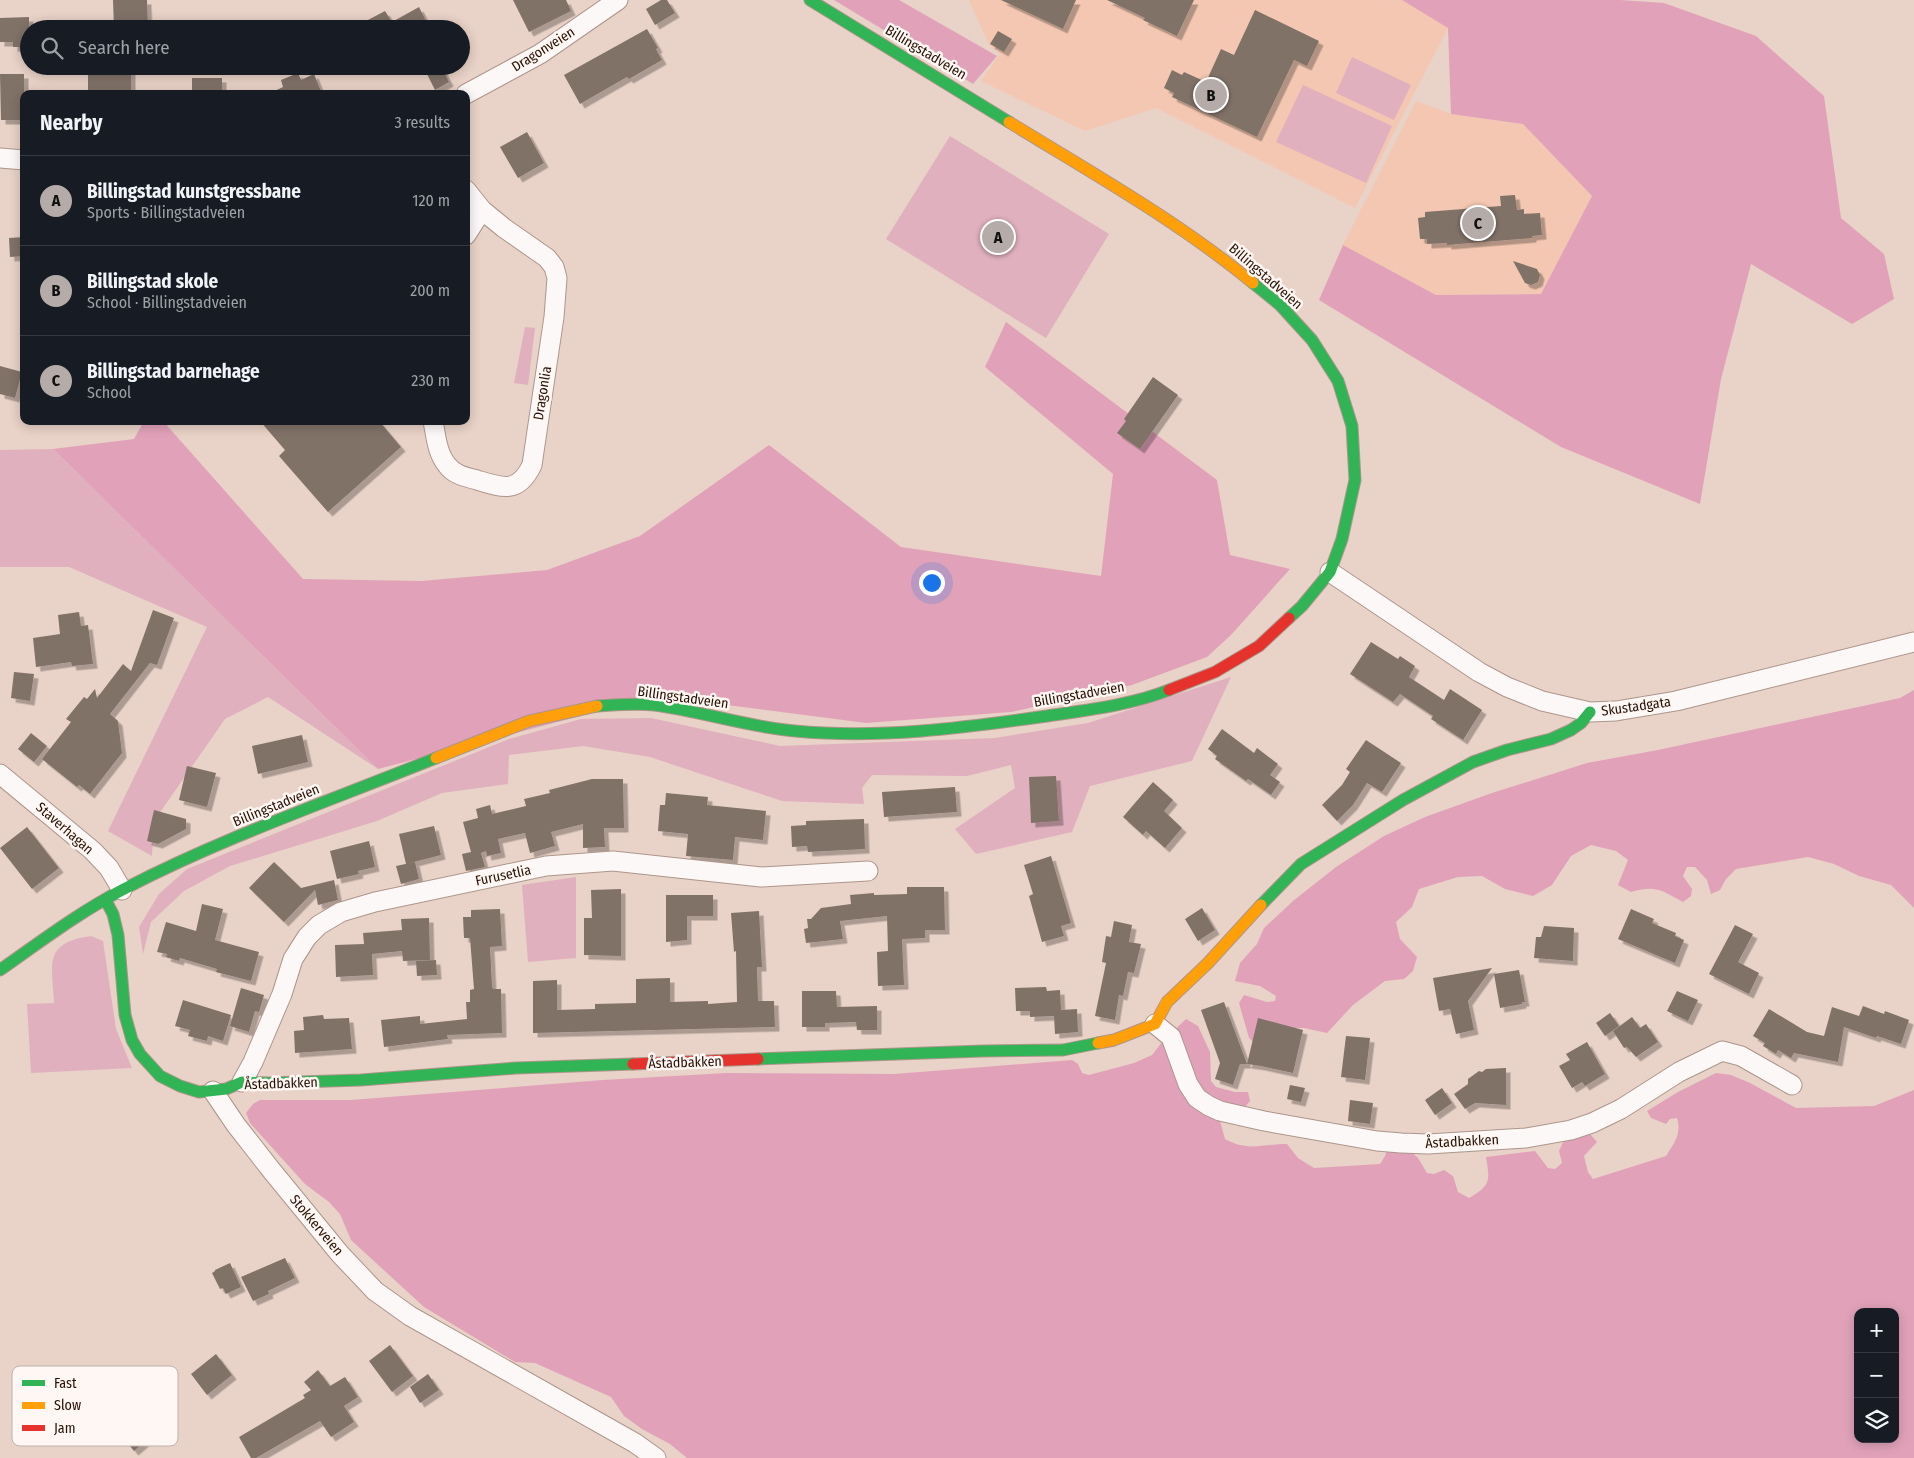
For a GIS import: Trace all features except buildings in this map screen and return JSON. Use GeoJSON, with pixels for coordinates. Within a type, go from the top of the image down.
{"type":"FeatureCollection","features":[{"type":"Feature","properties":{"kind":"main road","name":"Billingstadveien"},"geometry":{"type":"LineString","coordinates":[[0,970],[122,890],[164,869],[225,841],[529,721],[595,706],[624,704],[653,705],[794,731],[872,734],[957,729],[1091,709],[1154,696],[1215,672],[1259,646],[1302,606],[1330,572],[1342,539],[1355,480],[1352,426],[1338,381],[1312,340],[1280,305],[1218,254],[1161,214],[810,0]]}},
{"type":"Feature","properties":{"kind":"main road"},"geometry":{"type":"LineString","coordinates":[[1155,1024],[1167,1002],[1208,963],[1301,864],[1403,800],[1473,762],[1507,750],[1551,740],[1581,723],[1590,712]]}},
{"type":"Feature","properties":{"kind":"main road"},"geometry":{"type":"LineString","coordinates":[[106,900],[113,914],[118,935],[125,1015],[132,1040],[140,1054],[160,1076],[180,1086],[199,1092],[213,1091]]}},
{"type":"Feature","properties":{"kind":"main road","name":"Åstadbakken"},"geometry":{"type":"LineString","coordinates":[[213,1091],[226,1089],[242,1082],[361,1080],[516,1068],[983,1051],[1063,1050],[1114,1040],[1155,1024]]}},
{"type":"Feature","properties":{"kind":"street","name":"Dragonveien"},"geometry":{"type":"LineString","coordinates":[[470,92],[540,54],[618,0]]}},
{"type":"Feature","properties":{"kind":"street"},"geometry":{"type":"LineString","coordinates":[[0,158],[20,160]]}},
{"type":"Feature","properties":{"kind":"street","name":"Dragonlia"},"geometry":{"type":"LineString","coordinates":[[434,425],[440,454],[452,471],[461,476],[502,488],[521,482],[532,465],[554,317],[557,278],[554,267],[547,258],[482,210],[470,195]]}},
{"type":"Feature","properties":{"kind":"street"},"geometry":{"type":"LineString","coordinates":[[470,229],[482,210]]}},
{"type":"Feature","properties":{"kind":"street","name":"Skustadgata"},"geometry":{"type":"LineString","coordinates":[[1330,572],[1479,672],[1507,687],[1542,701],[1590,712],[1616,711],[1676,701],[1914,642]]}},
{"type":"Feature","properties":{"kind":"street","name":"Staverhagan"},"geometry":{"type":"LineString","coordinates":[[0,774],[93,850],[109,868],[122,890]]}},
{"type":"Feature","properties":{"kind":"street","name":"Furusetlia"},"geometry":{"type":"LineString","coordinates":[[242,1082],[253,1062],[282,994],[292,959],[307,937],[319,925],[341,912],[375,902],[546,866],[614,861],[760,877],[868,871]]}},
{"type":"Feature","properties":{"kind":"street","name":"Åstadbakken"},"geometry":{"type":"LineString","coordinates":[[1155,1024],[1171,1038],[1188,1084],[1197,1098],[1209,1106],[1220,1111],[1264,1121],[1385,1142],[1428,1144],[1526,1138],[1571,1130],[1592,1123],[1621,1109],[1679,1072],[1722,1051],[1741,1056],[1792,1085]]}},
{"type":"Feature","properties":{"kind":"street","name":"Stokkerveien"},"geometry":{"type":"LineString","coordinates":[[213,1091],[236,1125],[272,1171],[340,1254],[375,1291],[410,1316],[635,1443],[656,1458]]}},
{"type":"Feature","properties":{"kind":"shaded area"},"geometry":{"type":"Polygon","coordinates":[[[834,0],[899,0],[997,56],[973,84],[834,0]]]}},
{"type":"Feature","properties":{"kind":"shaded area"},"geometry":{"type":"Polygon","coordinates":[[[969,0],[1402,0],[1448,28],[1355,208],[1156,108],[1085,131],[981,81],[1000,54],[989,45],[969,0]]]}},
{"type":"Feature","properties":{"kind":"shaded area"},"geometry":{"type":"Polygon","coordinates":[[[1402,0],[1620,0],[1664,3],[1756,36],[1824,96],[1841,218],[1884,254],[1894,299],[1852,324],[1751,264],[1721,379],[1700,504],[1561,447],[1319,300],[1343,245],[1436,295],[1541,294],[1592,196],[1523,124],[1451,114],[1448,28],[1402,0]]]}},
{"type":"Feature","properties":{"kind":"shaded area"},"geometry":{"type":"Polygon","coordinates":[[[1352,57],[1411,85],[1394,120],[1336,93],[1352,57]]]}},
{"type":"Feature","properties":{"kind":"shaded area"},"geometry":{"type":"Polygon","coordinates":[[[1303,85],[1392,126],[1366,183],[1276,142],[1303,85]]]}},
{"type":"Feature","properties":{"kind":"shaded area"},"geometry":{"type":"Polygon","coordinates":[[[1416,101],[1451,114],[1523,124],[1592,196],[1541,294],[1436,295],[1343,245],[1416,101]]]}},
{"type":"Feature","properties":{"kind":"shaded area"},"geometry":{"type":"Polygon","coordinates":[[[950,136],[1109,234],[1046,338],[886,239],[950,136]]]}},
{"type":"Feature","properties":{"kind":"shaded area"},"geometry":{"type":"Polygon","coordinates":[[[1006,322],[1217,480],[1230,555],[1290,569],[1231,635],[1207,657],[1132,685],[1011,712],[866,723],[657,696],[378,769],[53,449],[134,439],[142,425],[167,425],[303,579],[421,581],[547,570],[640,536],[769,445],[901,547],[1101,576],[1113,474],[985,367],[1006,322]]]}},
{"type":"Feature","properties":{"kind":"shaded area"},"geometry":{"type":"Polygon","coordinates":[[[525,327],[535,328],[528,385],[514,383],[525,327]]]}},
{"type":"Feature","properties":{"kind":"shaded area"},"geometry":{"type":"Polygon","coordinates":[[[53,449],[378,769],[268,697],[225,719],[154,821],[152,856],[108,831],[207,627],[69,567],[0,567],[0,450],[53,449]]]}},
{"type":"Feature","properties":{"kind":"shaded area"},"geometry":{"type":"Polygon","coordinates":[[[1231,677],[1192,761],[1090,786],[1072,832],[976,854],[955,829],[1015,788],[1011,765],[967,776],[872,775],[862,788],[864,804],[782,801],[650,757],[583,746],[509,755],[508,784],[442,793],[377,821],[230,866],[184,891],[151,922],[143,954],[139,927],[159,894],[187,869],[509,739],[581,719],[651,718],[780,746],[995,738],[1088,723],[1231,677]]]}},
{"type":"Feature","properties":{"kind":"shaded area"},"geometry":{"type":"Polygon","coordinates":[[[1914,690],[1914,908],[1891,885],[1859,876],[1834,864],[1808,857],[1736,869],[1726,879],[1720,890],[1711,894],[1707,880],[1695,867],[1687,867],[1683,876],[1692,889],[1691,896],[1683,902],[1669,894],[1653,889],[1631,892],[1618,885],[1628,860],[1616,851],[1591,845],[1571,856],[1552,885],[1533,896],[1505,889],[1482,876],[1458,877],[1419,889],[1412,907],[1396,922],[1400,939],[1417,957],[1413,971],[1404,979],[1385,981],[1353,1005],[1327,1033],[1304,1028],[1284,1028],[1261,1049],[1249,1038],[1239,1003],[1244,995],[1267,1002],[1275,1001],[1276,996],[1260,986],[1235,981],[1240,963],[1257,944],[1264,928],[1293,901],[1336,867],[1384,836],[1425,817],[1492,793],[1587,763],[1658,750],[1900,698],[1914,690]]]}},
{"type":"Feature","properties":{"kind":"shaded area"},"geometry":{"type":"Polygon","coordinates":[[[576,877],[576,958],[528,962],[522,885],[576,877]]]}},
{"type":"Feature","properties":{"kind":"shaded area"},"geometry":{"type":"Polygon","coordinates":[[[91,936],[103,941],[116,1029],[132,1068],[31,1073],[27,1004],[54,1003],[52,966],[54,957],[65,944],[76,939],[91,936]]]}},
{"type":"Feature","properties":{"kind":"shaded area"},"geometry":{"type":"Polygon","coordinates":[[[1186,1019],[1198,1026],[1210,1052],[1211,1081],[1216,1087],[1235,1092],[1248,1092],[1250,1101],[1244,1108],[1220,1121],[1225,1139],[1249,1146],[1287,1144],[1298,1158],[1314,1168],[1380,1164],[1391,1139],[1397,1139],[1418,1158],[1427,1173],[1434,1174],[1444,1170],[1453,1176],[1458,1192],[1469,1198],[1482,1189],[1487,1182],[1486,1157],[1535,1151],[1548,1168],[1555,1169],[1562,1163],[1559,1151],[1563,1142],[1590,1134],[1597,1142],[1584,1156],[1588,1172],[1593,1179],[1666,1156],[1678,1134],[1677,1118],[1670,1119],[1666,1124],[1651,1118],[1647,1111],[1678,1092],[1716,1073],[1731,1075],[1750,1083],[1796,1108],[1874,1106],[1914,1090],[1914,1458],[687,1458],[670,1444],[642,1429],[624,1416],[611,1397],[535,1363],[515,1362],[424,1307],[351,1240],[340,1214],[329,1202],[305,1184],[250,1123],[246,1113],[253,1104],[260,1100],[351,1100],[603,1080],[727,1073],[894,1074],[1072,1060],[1078,1064],[1082,1073],[1089,1075],[1134,1063],[1152,1055],[1163,1041],[1186,1019]]]}},
{"type":"Feature","properties":{"kind":"traffic: fast"},"geometry":{"type":"LineString","coordinates":[[810,0],[1009,122]]}},
{"type":"Feature","properties":{"kind":"traffic: fast"},"geometry":{"type":"LineString","coordinates":[[1253,283],[1280,305],[1312,340],[1338,381],[1352,426],[1355,480],[1342,539],[1330,572],[1302,606],[1289,618]]}},
{"type":"Feature","properties":{"kind":"traffic: fast"},"geometry":{"type":"LineString","coordinates":[[597,706],[654,705],[777,729],[858,734],[953,728],[1078,712],[1124,703],[1169,690]]}},
{"type":"Feature","properties":{"kind":"traffic: fast"},"geometry":{"type":"LineString","coordinates":[[1261,905],[1301,864],[1403,800],[1473,762],[1507,750],[1551,739],[1571,730],[1581,723],[1590,712]]}},
{"type":"Feature","properties":{"kind":"traffic: fast"},"geometry":{"type":"LineString","coordinates":[[0,970],[92,907],[162,870],[278,820],[436,758]]}},
{"type":"Feature","properties":{"kind":"traffic: fast"},"geometry":{"type":"LineString","coordinates":[[106,901],[113,914],[118,935],[125,1015],[132,1040],[140,1054],[160,1076],[180,1086],[199,1092],[226,1089],[242,1082],[361,1080],[516,1068],[633,1064]]}},
{"type":"Feature","properties":{"kind":"traffic: fast"},"geometry":{"type":"LineString","coordinates":[[758,1059],[1063,1050],[1098,1043]]}},
{"type":"Feature","properties":{"kind":"traffic: slow"},"geometry":{"type":"LineString","coordinates":[[1009,122],[1165,218],[1253,283]]}},
{"type":"Feature","properties":{"kind":"traffic: slow"},"geometry":{"type":"LineString","coordinates":[[436,758],[529,721],[597,706]]}},
{"type":"Feature","properties":{"kind":"traffic: slow"},"geometry":{"type":"LineString","coordinates":[[1098,1043],[1114,1040],[1155,1024],[1167,1002],[1208,963],[1261,905]]}},
{"type":"Feature","properties":{"kind":"traffic: jam"},"geometry":{"type":"LineString","coordinates":[[1169,690],[1215,672],[1259,646],[1289,618]]}},
{"type":"Feature","properties":{"kind":"traffic: jam"},"geometry":{"type":"LineString","coordinates":[[633,1064],[758,1059]]}},
{"type":"Feature","properties":{"kind":"place","name":"Billingstad skole"},"geometry":{"type":"Point","coordinates":[1211,95]}},
{"type":"Feature","properties":{"kind":"place","name":"Billingstad barnehage"},"geometry":{"type":"Point","coordinates":[1478,223]}},
{"type":"Feature","properties":{"kind":"place","name":"Billingstad kunstgressbane"},"geometry":{"type":"Point","coordinates":[998,237]}}]}
